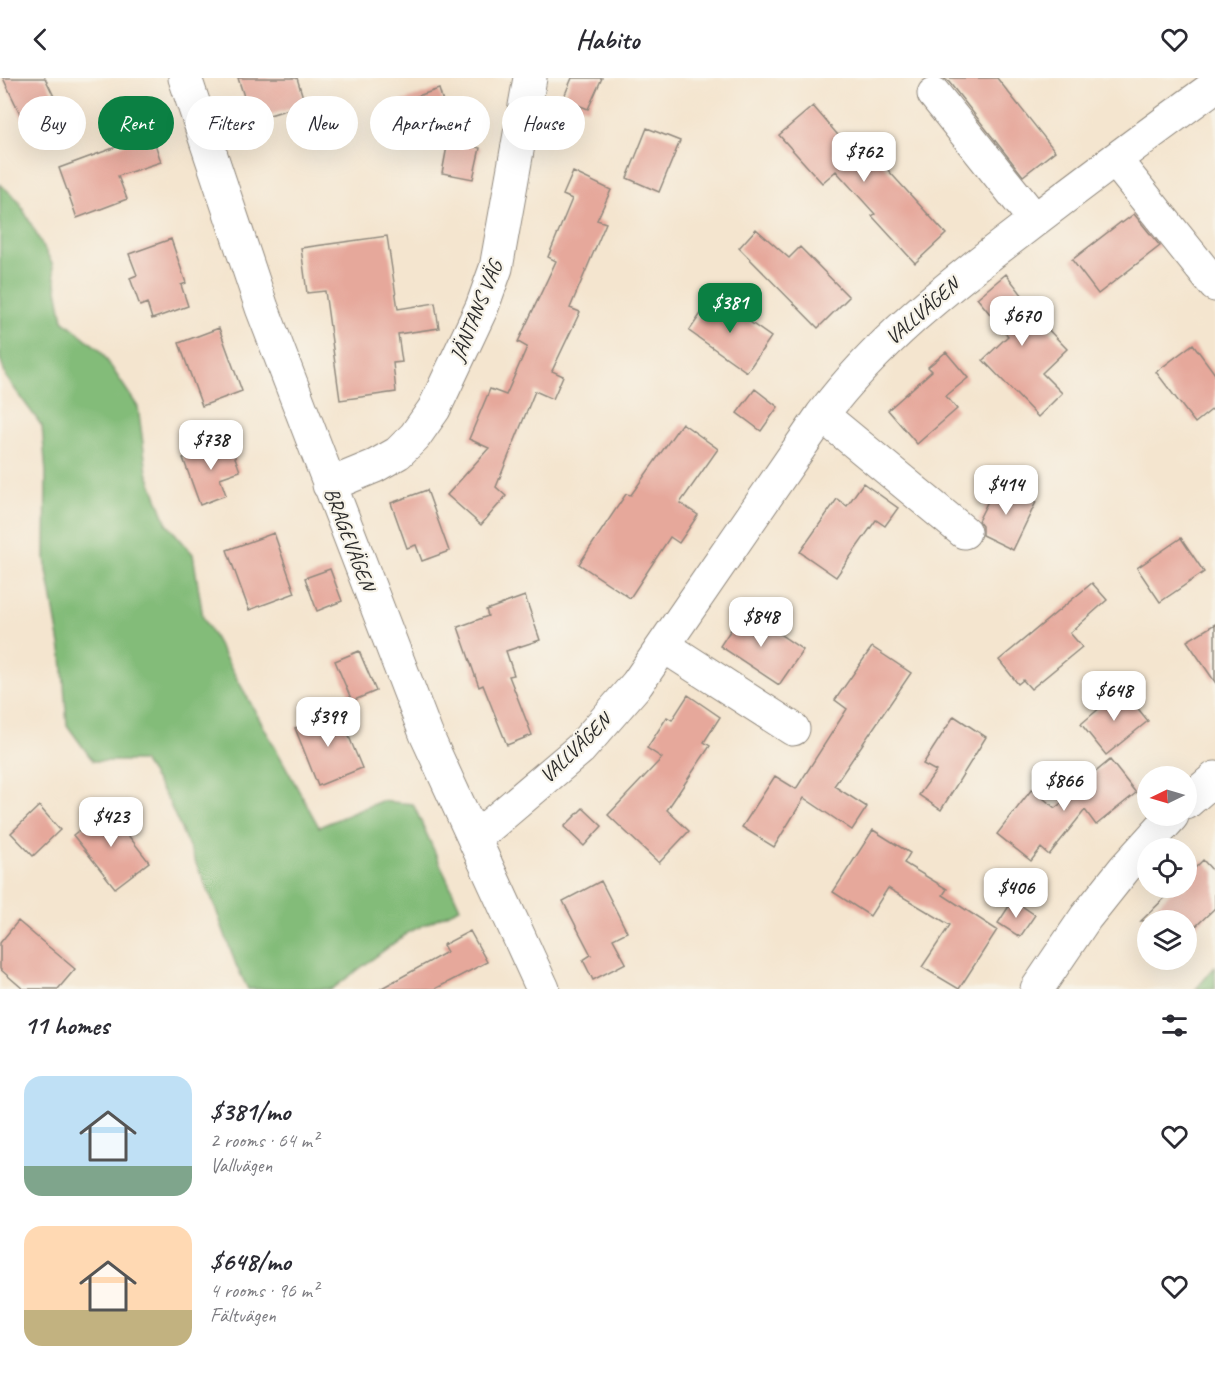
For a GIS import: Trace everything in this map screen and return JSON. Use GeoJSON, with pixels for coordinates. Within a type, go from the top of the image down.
{"type":"FeatureCollection","features":[{"type":"Feature","properties":{"kind":"street","name":"BRAGEVÄGEN"},"geometry":{"type":"LineString","coordinates":[[185,78],[262,308],[426,734],[543,989]]}},
{"type":"Feature","properties":{"kind":"street","name":"JÄNTANS VÄG"},"geometry":{"type":"LineString","coordinates":[[329,485],[375,466],[398,453],[415,436],[434,409],[482,306],[496,268],[530,78]]}},
{"type":"Feature","properties":{"kind":"street","name":"VALLVÄGEN"},"geometry":{"type":"LineString","coordinates":[[474,839],[580,749],[637,684],[822,415],[838,394],[885,344],[972,268],[1215,86]]}},
{"type":"Feature","properties":{"kind":"street"},"geometry":{"type":"LineString","coordinates":[[934,94],[1035,220]]}},
{"type":"Feature","properties":{"kind":"street"},"geometry":{"type":"LineString","coordinates":[[1115,160],[1215,285]]}},
{"type":"Feature","properties":{"kind":"street"},"geometry":{"type":"LineString","coordinates":[[822,415],[964,532]]}},
{"type":"Feature","properties":{"kind":"street"},"geometry":{"type":"LineString","coordinates":[[664,646],[793,729]]}},
{"type":"Feature","properties":{"kind":"street"},"geometry":{"type":"LineString","coordinates":[[1197,793],[1215,778]]}},
{"type":"Feature","properties":{"kind":"street"},"geometry":{"type":"LineString","coordinates":[[1037,989],[1086,917],[1125,868],[1163,826]]}},
{"type":"Feature","properties":{"kind":"green space"},"geometry":{"type":"Polygon","coordinates":[[[0,184],[18,200],[52,263],[63,320],[100,350],[138,407],[147,472],[167,524],[193,554],[203,617],[319,827],[381,801],[413,804],[460,908],[409,932],[332,989],[248,989],[236,965],[214,904],[168,800],[143,761],[93,761],[67,725],[62,656],[45,559],[46,473],[42,426],[6,377],[0,358],[0,184]]]}},
{"type":"Feature","properties":{"kind":"green space"},"geometry":{"type":"Polygon","coordinates":[[[1215,967],[1215,989],[1196,989],[1215,967]]]}},
{"type":"Feature","properties":{"kind":"building"},"geometry":{"type":"Polygon","coordinates":[[[3,78],[45,78],[54,96],[18,96],[18,109],[3,78]]]}},
{"type":"Feature","properties":{"kind":"building"},"geometry":{"type":"Polygon","coordinates":[[[238,78],[297,78],[303,96],[286,96],[286,110],[274,114],[274,96],[244,96],[238,78]]]}},
{"type":"Feature","properties":{"kind":"building"},"geometry":{"type":"Polygon","coordinates":[[[572,78],[602,78],[588,109],[585,108],[585,96],[564,96],[572,78]]]}},
{"type":"Feature","properties":{"kind":"building"},"geometry":{"type":"Polygon","coordinates":[[[943,78],[997,78],[1055,151],[1023,176],[949,82],[943,78]]]}},
{"type":"Feature","properties":{"kind":"building"},"geometry":{"type":"Polygon","coordinates":[[[439,89],[441,96],[418,96],[439,89]]]}},
{"type":"Feature","properties":{"kind":"building"},"geometry":{"type":"Polygon","coordinates":[[[813,106],[855,155],[866,146],[946,234],[915,263],[872,216],[875,214],[836,171],[822,183],[779,135],[813,106]]]}},
{"type":"Feature","properties":{"kind":"building"},"geometry":{"type":"Polygon","coordinates":[[[647,128],[680,141],[659,192],[627,178],[647,128]]]}},
{"type":"Feature","properties":{"kind":"building"},"geometry":{"type":"Polygon","coordinates":[[[108,150],[157,150],[161,162],[118,176],[127,199],[77,218],[59,168],[108,150]]]}},
{"type":"Feature","properties":{"kind":"building"},"geometry":{"type":"Polygon","coordinates":[[[446,150],[480,150],[473,179],[442,173],[446,150]]]}},
{"type":"Feature","properties":{"kind":"building"},"geometry":{"type":"Polygon","coordinates":[[[573,172],[611,190],[597,220],[606,223],[570,308],[580,312],[552,371],[563,376],[553,399],[535,391],[496,487],[506,496],[481,525],[447,495],[489,448],[469,439],[490,389],[506,395],[527,347],[518,342],[556,261],[548,257],[572,199],[563,195],[573,172]]]}},
{"type":"Feature","properties":{"kind":"building"},"geometry":{"type":"Polygon","coordinates":[[[1134,214],[1160,246],[1098,294],[1072,260],[1134,214]]]}},
{"type":"Feature","properties":{"kind":"building"},"geometry":{"type":"Polygon","coordinates":[[[756,229],[789,258],[800,247],[849,297],[818,328],[739,248],[756,229]]]}},
{"type":"Feature","properties":{"kind":"building"},"geometry":{"type":"Polygon","coordinates":[[[387,236],[398,309],[435,303],[439,328],[398,334],[402,362],[393,363],[396,392],[340,400],[325,291],[307,293],[301,248],[387,236]]]}},
{"type":"Feature","properties":{"kind":"building"},"geometry":{"type":"Polygon","coordinates":[[[171,239],[186,283],[181,285],[188,306],[152,319],[147,303],[140,306],[130,278],[137,275],[129,254],[171,239]]]}},
{"type":"Feature","properties":{"kind":"building"},"geometry":{"type":"Polygon","coordinates":[[[1006,274],[1023,296],[1019,299],[1067,349],[1042,373],[1062,393],[1038,417],[983,360],[1008,336],[977,298],[1006,274]]]}},
{"type":"Feature","properties":{"kind":"building"},"geometry":{"type":"Polygon","coordinates":[[[713,296],[771,337],[747,372],[689,331],[713,296]]]}},
{"type":"Feature","properties":{"kind":"building"},"geometry":{"type":"Polygon","coordinates":[[[219,328],[242,391],[202,406],[179,343],[219,328]]]}},
{"type":"Feature","properties":{"kind":"building"},"geometry":{"type":"Polygon","coordinates":[[[1193,344],[1215,374],[1215,407],[1195,423],[1156,372],[1193,344]]]}},
{"type":"Feature","properties":{"kind":"building"},"geometry":{"type":"Polygon","coordinates":[[[946,352],[968,378],[946,396],[957,409],[917,444],[888,410],[932,371],[928,367],[946,352]]]}},
{"type":"Feature","properties":{"kind":"building"},"geometry":{"type":"Polygon","coordinates":[[[755,389],[778,407],[761,431],[737,413],[755,389]]]}},
{"type":"Feature","properties":{"kind":"building"},"geometry":{"type":"Polygon","coordinates":[[[682,423],[718,449],[680,503],[698,515],[679,543],[670,537],[630,598],[579,564],[626,494],[631,495],[682,423]]]}},
{"type":"Feature","properties":{"kind":"building"},"geometry":{"type":"Polygon","coordinates":[[[229,441],[240,471],[220,478],[226,495],[200,505],[183,458],[229,441]]]}},
{"type":"Feature","properties":{"kind":"building"},"geometry":{"type":"Polygon","coordinates":[[[863,483],[898,508],[885,526],[876,520],[836,577],[800,552],[837,499],[847,506],[863,483]]]}},
{"type":"Feature","properties":{"kind":"building"},"geometry":{"type":"Polygon","coordinates":[[[997,483],[1036,502],[1013,550],[982,535],[982,526],[978,521],[997,483]]]}},
{"type":"Feature","properties":{"kind":"building"},"geometry":{"type":"Polygon","coordinates":[[[427,490],[449,551],[422,561],[416,545],[407,548],[391,503],[427,490]]]}},
{"type":"Feature","properties":{"kind":"building"},"geometry":{"type":"Polygon","coordinates":[[[274,533],[295,593],[249,610],[227,550],[274,533]]]}},
{"type":"Feature","properties":{"kind":"building"},"geometry":{"type":"Polygon","coordinates":[[[1181,538],[1204,572],[1160,602],[1137,568],[1181,538]]]}},
{"type":"Feature","properties":{"kind":"building"},"geometry":{"type":"Polygon","coordinates":[[[330,569],[342,601],[317,611],[305,578],[330,569]]]}},
{"type":"Feature","properties":{"kind":"building"},"geometry":{"type":"Polygon","coordinates":[[[1092,583],[1107,600],[1070,633],[1082,647],[1031,689],[1023,680],[1018,684],[999,660],[1092,583]]]}},
{"type":"Feature","properties":{"kind":"building"},"geometry":{"type":"Polygon","coordinates":[[[525,596],[540,640],[506,651],[514,675],[509,676],[532,735],[507,745],[483,685],[479,687],[458,627],[488,616],[486,610],[525,596]]]}},
{"type":"Feature","properties":{"kind":"building"},"geometry":{"type":"Polygon","coordinates":[[[744,610],[803,650],[779,685],[720,646],[744,610]]]}},
{"type":"Feature","properties":{"kind":"building"},"geometry":{"type":"Polygon","coordinates":[[[1215,624],[1215,682],[1187,641],[1215,624]]]}},
{"type":"Feature","properties":{"kind":"building"},"geometry":{"type":"Polygon","coordinates":[[[872,647],[911,673],[834,786],[867,807],[852,830],[804,798],[774,847],[742,827],[775,776],[796,789],[847,709],[835,700],[872,647]]]}},
{"type":"Feature","properties":{"kind":"building"},"geometry":{"type":"Polygon","coordinates":[[[359,651],[376,691],[352,701],[335,661],[359,651]]]}},
{"type":"Feature","properties":{"kind":"building"},"geometry":{"type":"Polygon","coordinates":[[[1122,689],[1148,721],[1106,755],[1081,724],[1122,689]]]}},
{"type":"Feature","properties":{"kind":"building"},"geometry":{"type":"Polygon","coordinates":[[[688,695],[720,717],[704,742],[710,746],[667,810],[689,831],[659,863],[608,815],[662,758],[647,748],[667,717],[672,720],[688,695]]]}},
{"type":"Feature","properties":{"kind":"building"},"geometry":{"type":"Polygon","coordinates":[[[338,710],[362,768],[318,786],[295,728],[338,710]]]}},
{"type":"Feature","properties":{"kind":"building"},"geometry":{"type":"Polygon","coordinates":[[[954,716],[986,737],[941,810],[919,795],[936,771],[923,764],[954,716]]]}},
{"type":"Feature","properties":{"kind":"building"},"geometry":{"type":"Polygon","coordinates":[[[1110,760],[1136,793],[1096,825],[1085,810],[1049,855],[1041,848],[1031,861],[997,834],[1032,789],[1055,808],[1094,778],[1092,775],[1110,760]]]}},
{"type":"Feature","properties":{"kind":"building"},"geometry":{"type":"Polygon","coordinates":[[[39,806],[60,830],[33,856],[11,833],[39,806]]]}},
{"type":"Feature","properties":{"kind":"building"},"geometry":{"type":"Polygon","coordinates":[[[107,808],[149,862],[115,888],[73,835],[107,808]]]}},
{"type":"Feature","properties":{"kind":"building"},"geometry":{"type":"Polygon","coordinates":[[[583,808],[602,826],[584,846],[564,827],[583,808]]]}},
{"type":"Feature","properties":{"kind":"building"},"geometry":{"type":"Polygon","coordinates":[[[873,830],[910,853],[904,863],[947,889],[943,895],[997,930],[959,989],[922,967],[950,925],[888,888],[870,916],[833,892],[873,830]]]}},
{"type":"Feature","properties":{"kind":"building"},"geometry":{"type":"Polygon","coordinates":[[[1203,860],[1215,873],[1215,908],[1197,925],[1197,910],[1152,910],[1165,898],[1197,898],[1197,866],[1203,860]]]}},
{"type":"Feature","properties":{"kind":"building"},"geometry":{"type":"Polygon","coordinates":[[[601,881],[627,932],[613,939],[626,963],[593,980],[583,960],[591,955],[563,901],[601,881]]]}},
{"type":"Feature","properties":{"kind":"building"},"geometry":{"type":"Polygon","coordinates":[[[1013,900],[1035,915],[1020,937],[998,923],[1013,900]]]}},
{"type":"Feature","properties":{"kind":"building"},"geometry":{"type":"Polygon","coordinates":[[[18,921],[75,969],[58,989],[23,989],[0,969],[0,943],[18,921]]]}},
{"type":"Feature","properties":{"kind":"building"},"geometry":{"type":"Polygon","coordinates":[[[470,931],[487,962],[435,989],[380,989],[447,952],[443,945],[470,931]]]}}]}
